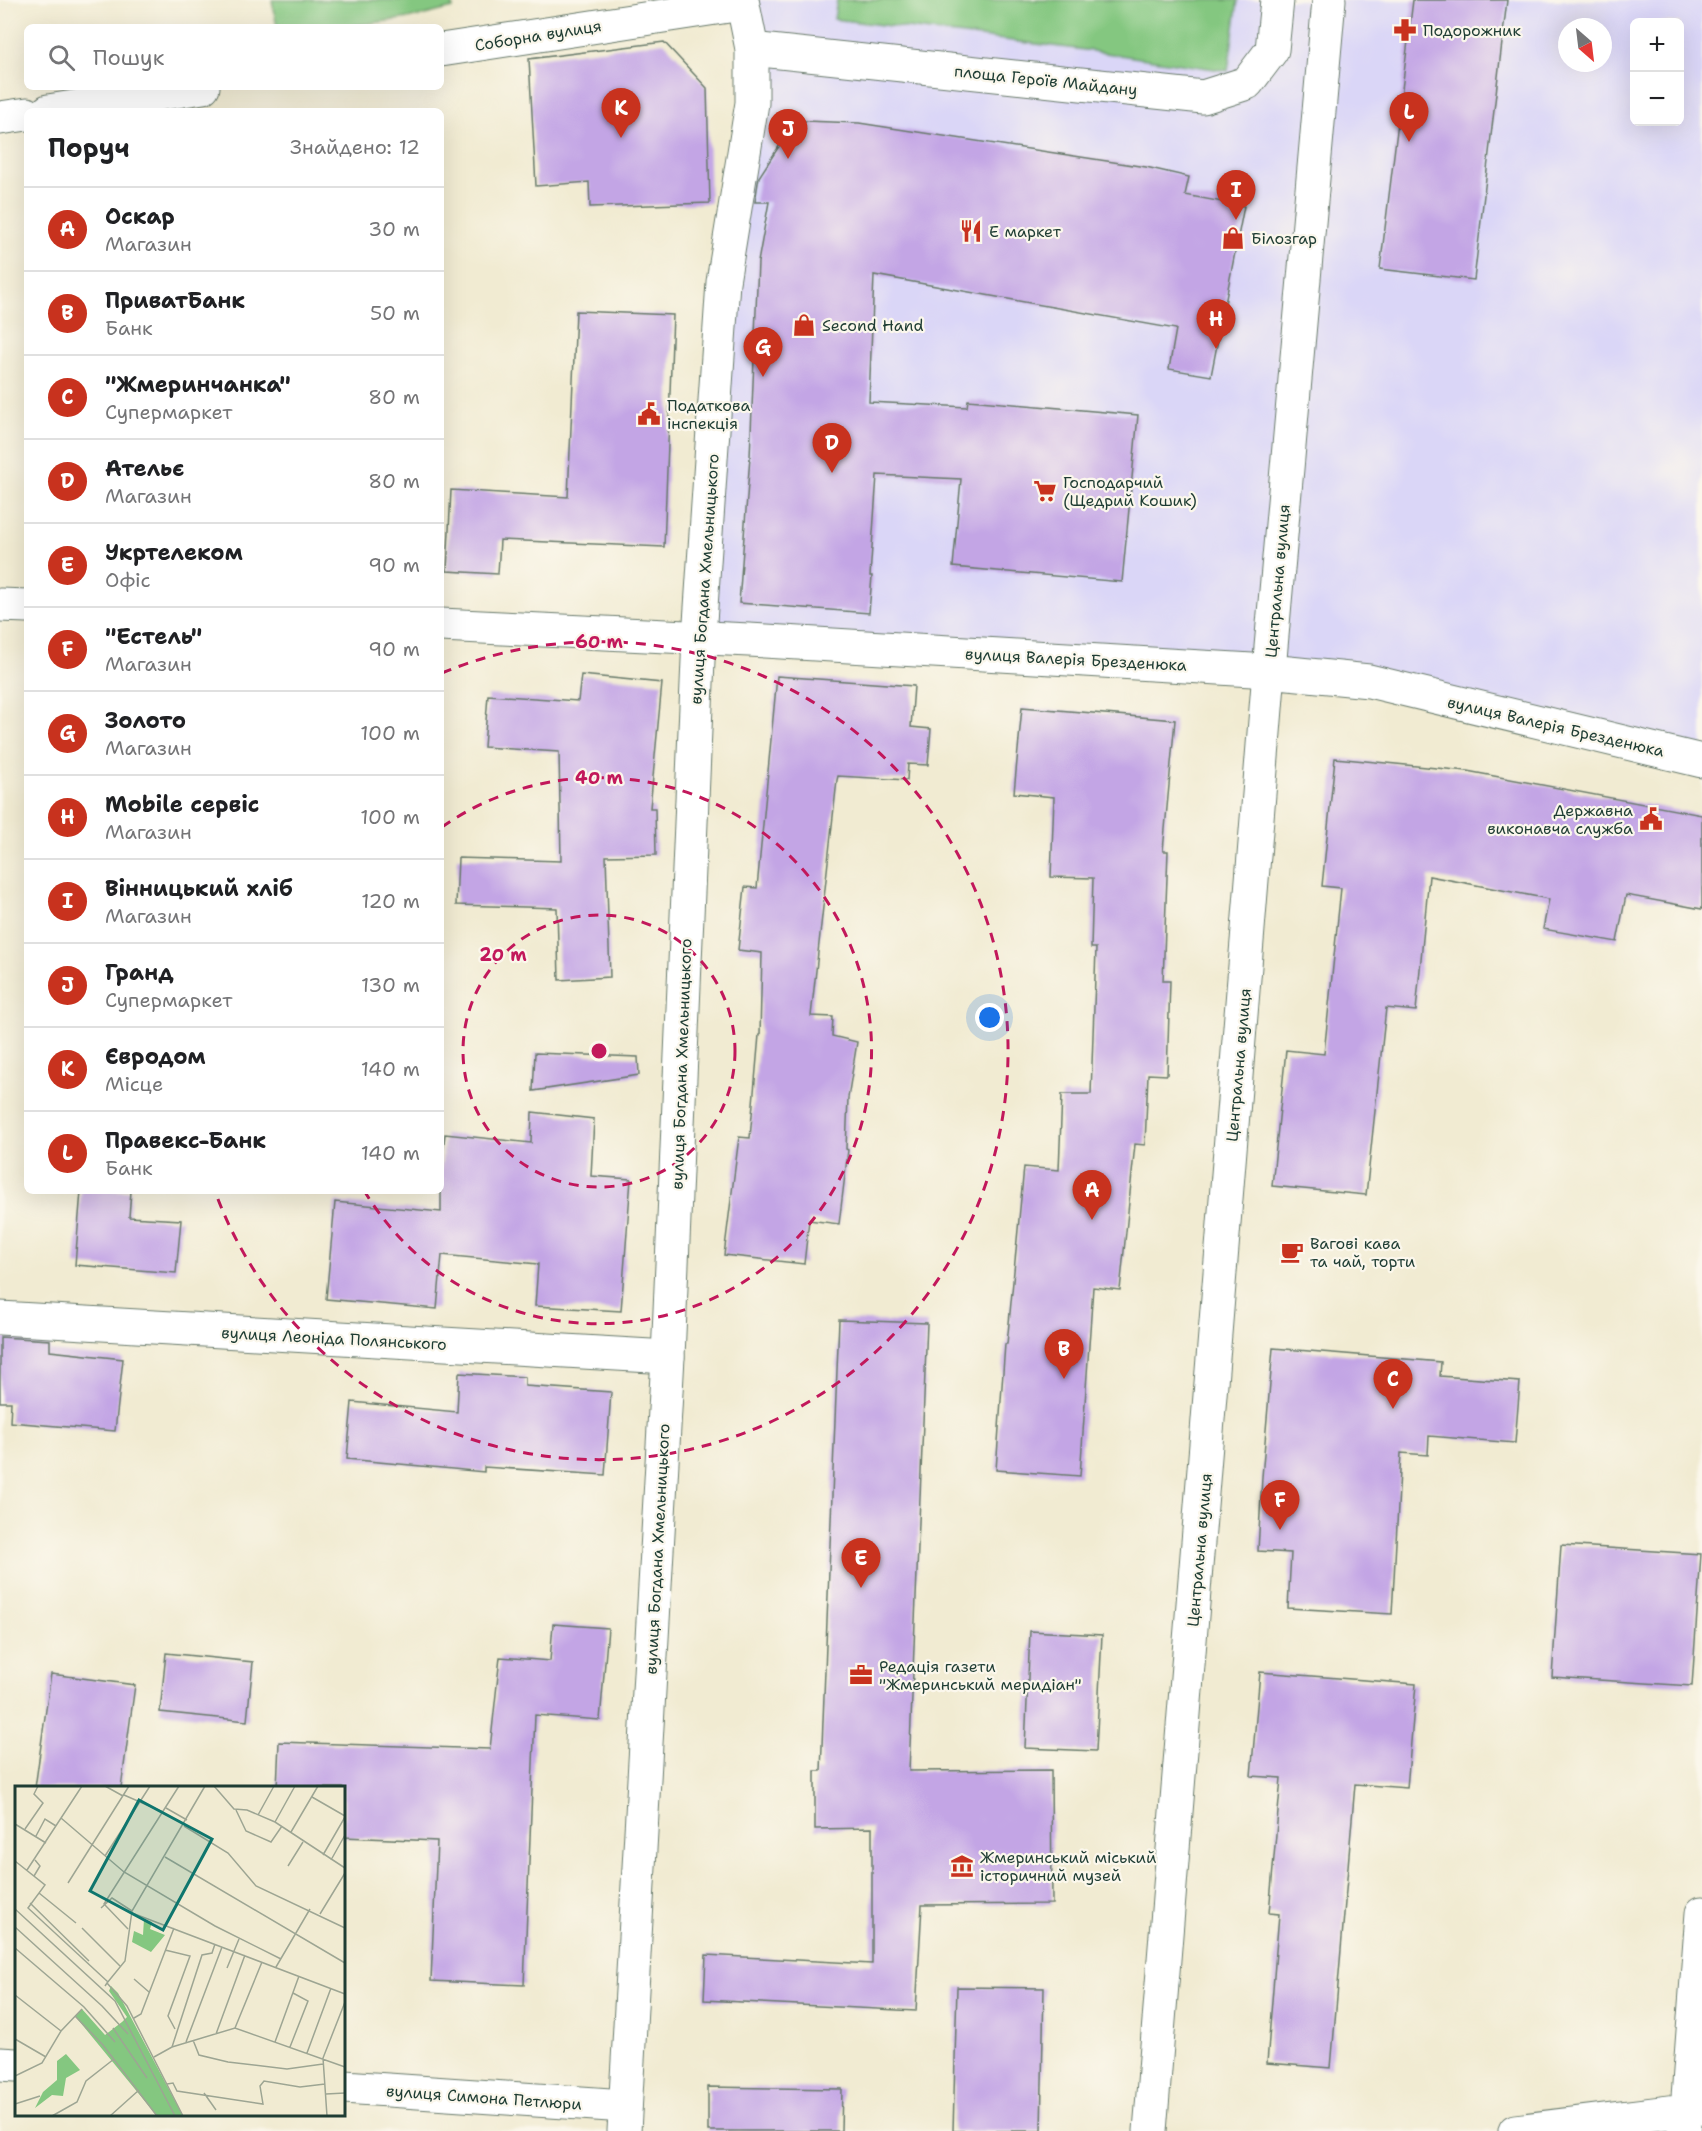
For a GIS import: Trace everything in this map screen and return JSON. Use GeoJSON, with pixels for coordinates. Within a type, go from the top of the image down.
{"type":"FeatureCollection","features":[{"type":"Feature","properties":{"kind":"street","name":"площа Героїв Майдану"},"geometry":{"type":"LineString","coordinates":[[752,49],[1203,97],[1247,83],[1272,50],[1277,0]]}},
{"type":"Feature","properties":{"kind":"street","name":"Центральна вулиця"},"geometry":{"type":"LineString","coordinates":[[1150,2131],[1269,670],[1329,0]]}},
{"type":"Feature","properties":{"kind":"street","name":"вулиця Богдана Хмельницького"},"geometry":{"type":"LineString","coordinates":[[625,2119],[668,1357],[699,637],[723,282],[752,103],[752,49],[742,2]]}},
{"type":"Feature","properties":{"kind":"street","name":"Соборна вулиця"},"geometry":{"type":"LineString","coordinates":[[444,50],[742,2]]}},
{"type":"Feature","properties":{"kind":"street"},"geometry":{"type":"LineString","coordinates":[[67,108],[184,90]]}},
{"type":"Feature","properties":{"kind":"street"},"geometry":{"type":"LineString","coordinates":[[0,118],[24,114]]}},
{"type":"Feature","properties":{"kind":"street"},"geometry":{"type":"LineString","coordinates":[[0,605],[24,606]]}},
{"type":"Feature","properties":{"kind":"street","name":"вулиця Валерія Брезденюка"},"geometry":{"type":"LineString","coordinates":[[444,625],[699,637],[1269,670],[1369,681],[1702,761]]}},
{"type":"Feature","properties":{"kind":"street","name":"вулиця Леоніда Полянського"},"geometry":{"type":"LineString","coordinates":[[0,1318],[668,1357]]}},
{"type":"Feature","properties":{"kind":"street"},"geometry":{"type":"LineString","coordinates":[[1515,2131],[1691,2116],[1702,1913]]}},
{"type":"Feature","properties":{"kind":"street"},"geometry":{"type":"LineString","coordinates":[[0,2064],[15,2065]]}},
{"type":"Feature","properties":{"kind":"street","name":"вулиця Симона Петлюри"},"geometry":{"type":"LineString","coordinates":[[345,2087],[625,2119]]}},
{"type":"Feature","properties":{"kind":"shaded area"},"geometry":{"type":"Polygon","coordinates":[[[742,0],[1702,0],[1702,761],[1369,681],[699,637],[752,103],[742,0]]]}},
{"type":"Feature","properties":{"kind":"green space"},"geometry":{"type":"Polygon","coordinates":[[[272,0],[451,0],[453,8],[417,17],[365,24],[276,24],[272,0]]]}},
{"type":"Feature","properties":{"kind":"green space"},"geometry":{"type":"Polygon","coordinates":[[[837,0],[1238,0],[1228,71],[1085,50],[834,19],[837,0]]]}},
{"type":"Feature","properties":{"kind":"building"},"geometry":{"type":"Polygon","coordinates":[[[1413,0],[1507,0],[1474,280],[1380,269],[1413,0]]]}},
{"type":"Feature","properties":{"kind":"building"},"geometry":{"type":"Polygon","coordinates":[[[664,42],[707,88],[710,203],[590,207],[589,182],[536,186],[529,59],[664,42]]]}},
{"type":"Feature","properties":{"kind":"building"},"geometry":{"type":"Polygon","coordinates":[[[804,121],[859,123],[1146,167],[1189,177],[1185,195],[1244,206],[1211,376],[1169,369],[1176,329],[874,275],[869,402],[967,407],[968,400],[1138,415],[1122,582],[953,567],[961,479],[877,475],[869,613],[739,603],[750,457],[758,262],[769,202],[755,202],[759,177],[789,131],[804,121]]]}},
{"type":"Feature","properties":{"kind":"building"},"geometry":{"type":"Polygon","coordinates":[[[576,311],[673,315],[664,547],[500,540],[498,574],[447,571],[451,490],[568,497],[576,311]]]}},
{"type":"Feature","properties":{"kind":"building"},"geometry":{"type":"Polygon","coordinates":[[[581,675],[662,683],[650,808],[655,808],[656,855],[606,856],[610,977],[559,980],[557,908],[456,905],[458,858],[561,861],[559,752],[484,747],[488,695],[578,701],[581,675]]]}},
{"type":"Feature","properties":{"kind":"building"},"geometry":{"type":"Polygon","coordinates":[[[777,676],[914,686],[911,727],[931,729],[928,765],[908,764],[907,780],[838,776],[837,780],[811,1016],[833,1017],[832,1036],[857,1042],[848,1098],[846,1149],[848,1150],[839,1224],[809,1220],[804,1264],[724,1255],[739,1137],[750,1138],[760,1035],[762,953],[738,950],[745,887],[757,888],[777,676]]]}},
{"type":"Feature","properties":{"kind":"building"},"geometry":{"type":"Polygon","coordinates":[[[1022,707],[1175,720],[1163,851],[1168,851],[1163,981],[1170,981],[1167,1075],[1148,1074],[1145,1145],[1135,1144],[1120,1290],[1093,1287],[1080,1476],[996,1470],[1005,1344],[1007,1344],[1024,1167],[1059,1170],[1062,1094],[1091,1094],[1096,948],[1091,948],[1093,878],[1051,877],[1054,797],[1014,793],[1022,707]]]}},
{"type":"Feature","properties":{"kind":"building"},"geometry":{"type":"Polygon","coordinates":[[[1335,758],[1467,771],[1702,815],[1702,909],[1626,895],[1617,942],[1543,929],[1549,899],[1429,876],[1416,1011],[1386,1008],[1366,1195],[1272,1186],[1286,1050],[1324,1054],[1341,888],[1322,886],[1335,758]]]}},
{"type":"Feature","properties":{"kind":"building"},"geometry":{"type":"Polygon","coordinates":[[[535,1053],[638,1057],[639,1075],[533,1091],[535,1053]]]}},
{"type":"Feature","properties":{"kind":"building"},"geometry":{"type":"Polygon","coordinates":[[[532,1112],[594,1119],[591,1176],[631,1179],[621,1311],[535,1306],[538,1264],[442,1255],[437,1309],[326,1299],[335,1202],[441,1212],[441,1194],[444,1194],[445,1134],[531,1143],[532,1112]]]}},
{"type":"Feature","properties":{"kind":"building"},"geometry":{"type":"Polygon","coordinates":[[[81,1194],[131,1194],[129,1217],[181,1220],[176,1273],[75,1265],[81,1194]]]}},
{"type":"Feature","properties":{"kind":"building"},"geometry":{"type":"Polygon","coordinates":[[[839,1320],[927,1323],[909,1771],[1051,1770],[1052,1904],[922,1905],[916,2011],[704,2000],[706,1955],[872,1964],[872,1828],[815,1829],[815,1771],[821,1771],[839,1320]]]}},
{"type":"Feature","properties":{"kind":"building"},"geometry":{"type":"Polygon","coordinates":[[[0,1337],[50,1340],[50,1351],[123,1359],[115,1431],[10,1422],[11,1402],[0,1402],[0,1337]]]}},
{"type":"Feature","properties":{"kind":"building"},"geometry":{"type":"Polygon","coordinates":[[[1273,1348],[1441,1362],[1440,1376],[1520,1382],[1515,1443],[1429,1436],[1428,1455],[1401,1453],[1392,1614],[1288,1608],[1291,1553],[1258,1551],[1273,1348]]]}},
{"type":"Feature","properties":{"kind":"building"},"geometry":{"type":"Polygon","coordinates":[[[459,1373],[525,1377],[525,1386],[611,1392],[605,1475],[484,1467],[484,1472],[347,1459],[352,1402],[457,1412],[459,1373]]]}},
{"type":"Feature","properties":{"kind":"building"},"geometry":{"type":"Polygon","coordinates":[[[1561,1545],[1701,1554],[1692,1686],[1552,1677],[1561,1545]]]}},
{"type":"Feature","properties":{"kind":"building"},"geometry":{"type":"Polygon","coordinates":[[[553,1624],[608,1628],[600,1720],[535,1715],[524,1985],[431,1981],[437,1841],[345,1837],[345,1786],[277,1786],[279,1742],[490,1749],[500,1657],[550,1661],[553,1624]]]}},
{"type":"Feature","properties":{"kind":"building"},"geometry":{"type":"Polygon","coordinates":[[[1030,1631],[1102,1635],[1096,1751],[1025,1748],[1030,1631]]]}},
{"type":"Feature","properties":{"kind":"building"},"geometry":{"type":"Polygon","coordinates":[[[166,1653],[253,1662],[247,1721],[160,1712],[166,1653]]]}},
{"type":"Feature","properties":{"kind":"building"},"geometry":{"type":"Polygon","coordinates":[[[1260,1672],[1416,1684],[1407,1788],[1355,1784],[1331,2068],[1267,2063],[1279,1914],[1269,1913],[1281,1778],[1251,1776],[1260,1672]]]}},
{"type":"Feature","properties":{"kind":"building"},"geometry":{"type":"Polygon","coordinates":[[[51,1674],[135,1685],[121,1786],[35,1786],[51,1674]]]}},
{"type":"Feature","properties":{"kind":"building"},"geometry":{"type":"Polygon","coordinates":[[[957,1987],[1044,1988],[1041,2131],[953,2131],[957,1987]]]}},
{"type":"Feature","properties":{"kind":"building"},"geometry":{"type":"Polygon","coordinates":[[[708,2087],[842,2089],[841,2131],[708,2131],[708,2087]]]}},
{"type":"Feature","properties":{"kind":"place","name":"Подорожник"},"geometry":{"type":"Point","coordinates":[1405,30]}},
{"type":"Feature","properties":{"kind":"place","name":"Євродом"},"geometry":{"type":"Point","coordinates":[621,138]}},
{"type":"Feature","properties":{"kind":"place","name":"Правекс-Банк"},"geometry":{"type":"Point","coordinates":[1409,142]}},
{"type":"Feature","properties":{"kind":"place","name":"Гранд"},"geometry":{"type":"Point","coordinates":[788,159]}},
{"type":"Feature","properties":{"kind":"place","name":"Вінницький хліб"},"geometry":{"type":"Point","coordinates":[1236,220]}},
{"type":"Feature","properties":{"kind":"place","name":"E маркет"},"geometry":{"type":"Point","coordinates":[971,231]}},
{"type":"Feature","properties":{"kind":"place","name":"Білозгар"},"geometry":{"type":"Point","coordinates":[1233,238]}},
{"type":"Feature","properties":{"kind":"place","name":"Second Hand"},"geometry":{"type":"Point","coordinates":[804,325]}},
{"type":"Feature","properties":{"kind":"place","name":"Mobile сервіс"},"geometry":{"type":"Point","coordinates":[1216,349]}},
{"type":"Feature","properties":{"kind":"place","name":"Золото"},"geometry":{"type":"Point","coordinates":[763,377]}},
{"type":"Feature","properties":{"kind":"place","name":"Податкова інспекція"},"geometry":{"type":"Point","coordinates":[649,414]}},
{"type":"Feature","properties":{"kind":"place","name":"Ательє"},"geometry":{"type":"Point","coordinates":[832,473]}},
{"type":"Feature","properties":{"kind":"place","name":"Господарчий (Щедрий Кошик)"},"geometry":{"type":"Point","coordinates":[1045,491]}},
{"type":"Feature","properties":{"kind":"place","name":"Державна виконавча служба"},"geometry":{"type":"Point","coordinates":[1651,819]}},
{"type":"Feature","properties":{"kind":"place","name":"Оскар"},"geometry":{"type":"Point","coordinates":[1092,1220]}},
{"type":"Feature","properties":{"kind":"place","name":"Вагові кава та чай, торти"},"geometry":{"type":"Point","coordinates":[1292,1252]}},
{"type":"Feature","properties":{"kind":"place","name":"ПриватБанк"},"geometry":{"type":"Point","coordinates":[1064,1379]}},
{"type":"Feature","properties":{"kind":"place","name":"\"Жмеринчанка\""},"geometry":{"type":"Point","coordinates":[1393,1409]}},
{"type":"Feature","properties":{"kind":"place","name":"\"Естель\""},"geometry":{"type":"Point","coordinates":[1280,1530]}},
{"type":"Feature","properties":{"kind":"place","name":"Укртелеком"},"geometry":{"type":"Point","coordinates":[861,1588]}},
{"type":"Feature","properties":{"kind":"place","name":"Редація газети \"Жмеринський меридіан\""},"geometry":{"type":"Point","coordinates":[861,1675]}},
{"type":"Feature","properties":{"kind":"place","name":"Жмеринський міський історичний музей"},"geometry":{"type":"Point","coordinates":[962,1866]}}]}
